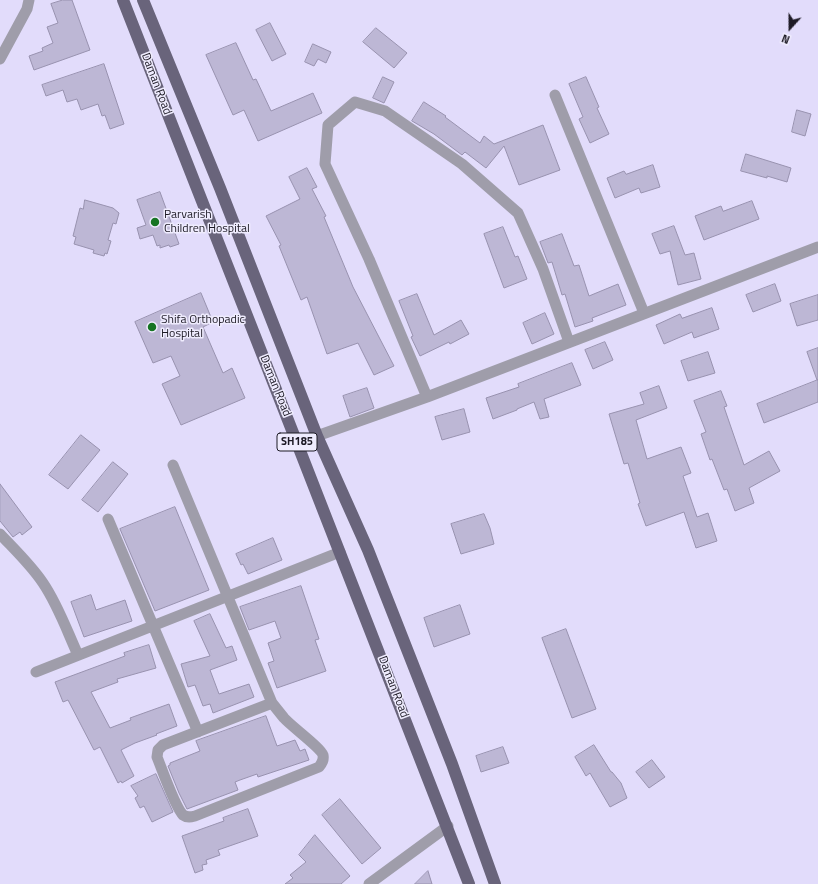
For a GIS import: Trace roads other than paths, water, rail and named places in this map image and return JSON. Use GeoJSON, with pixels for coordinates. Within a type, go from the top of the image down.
{"type":"FeatureCollection","features":[{"type":"Feature","properties":{"kind":"main road","name":"Daman Road"},"geometry":{"type":"LineString","coordinates":[[122,0],[448,826],[469,884]]}},
{"type":"Feature","properties":{"kind":"main road"},"geometry":{"type":"LineString","coordinates":[[143,0],[220,188],[317,436],[371,557],[452,764],[495,884]]}},
{"type":"Feature","properties":{"kind":"street"},"geometry":{"type":"LineString","coordinates":[[0,59],[27,9],[29,0]]}},
{"type":"Feature","properties":{"kind":"street"},"geometry":{"type":"LineString","coordinates":[[555,95],[644,313]]}},
{"type":"Feature","properties":{"kind":"street"},"geometry":{"type":"LineString","coordinates":[[427,396],[369,259],[325,164],[328,126],[354,102],[385,111],[462,164],[518,213],[543,269],[569,342]]}},
{"type":"Feature","properties":{"kind":"street"},"geometry":{"type":"LineString","coordinates":[[297,443],[427,396],[818,247]]}},
{"type":"Feature","properties":{"kind":"street"},"geometry":{"type":"LineString","coordinates":[[173,465],[272,703],[297,731],[319,748],[322,755],[322,762],[319,767],[196,816],[189,817],[183,814],[177,806],[157,757],[158,750],[163,745],[272,703]]}},
{"type":"Feature","properties":{"kind":"street"},"geometry":{"type":"LineString","coordinates":[[108,519],[198,732]]}},
{"type":"Feature","properties":{"kind":"street"},"geometry":{"type":"LineString","coordinates":[[0,534],[33,569],[43,582],[51,595],[78,655]]}},
{"type":"Feature","properties":{"kind":"street"},"geometry":{"type":"LineString","coordinates":[[36,672],[340,552]]}},
{"type":"Feature","properties":{"kind":"street"},"geometry":{"type":"LineString","coordinates":[[369,884],[448,826]]}},
{"type":"Feature","properties":{"kind":"place","name":"Parvarish Children Hospital"},"geometry":{"type":"Point","coordinates":[155,222]}},
{"type":"Feature","properties":{"kind":"place","name":"Shifa Orthopadic Hospital"},"geometry":{"type":"Point","coordinates":[152,327]}}]}
